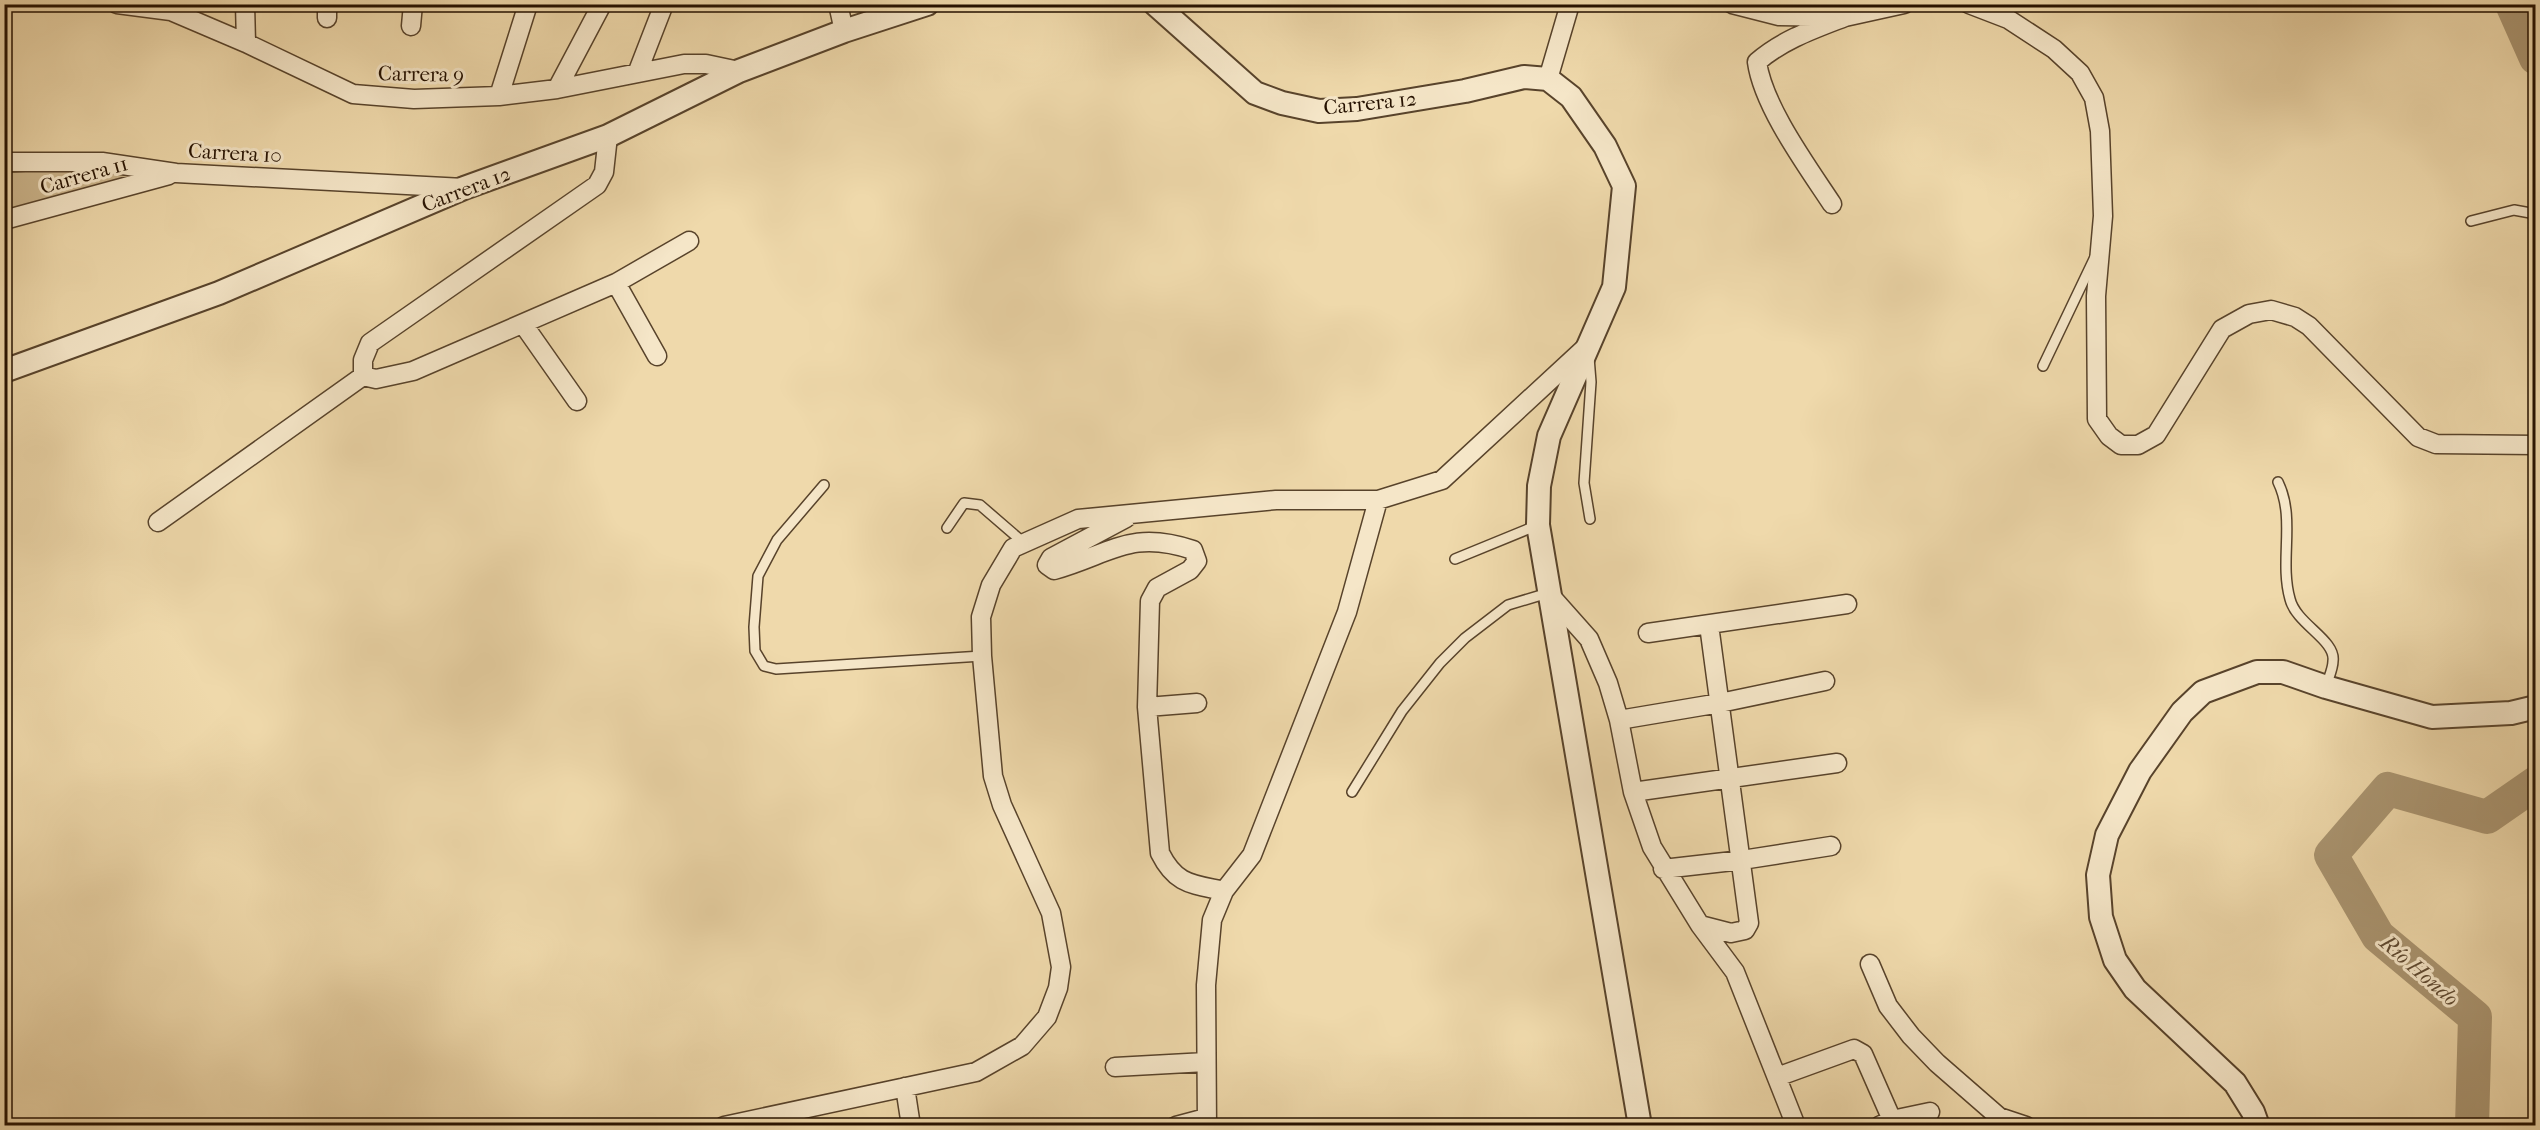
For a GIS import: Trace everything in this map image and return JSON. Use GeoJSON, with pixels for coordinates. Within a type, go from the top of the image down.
{"type":"FeatureCollection","features":[{"type":"Feature","properties":{"kind":"street","name":"Carrera 9"},"geometry":{"type":"LineString","coordinates":[[117,4],[171,8],[353,94],[414,99],[499,96],[557,89],[638,71],[684,64],[706,64],[739,71]]}},
{"type":"Feature","properties":{"kind":"street"},"geometry":{"type":"LineString","coordinates":[[245,4],[246,43]]}},
{"type":"Feature","properties":{"kind":"street"},"geometry":{"type":"LineString","coordinates":[[411,26],[413,4]]}},
{"type":"Feature","properties":{"kind":"street"},"geometry":{"type":"LineString","coordinates":[[499,96],[528,4]]}},
{"type":"Feature","properties":{"kind":"street"},"geometry":{"type":"LineString","coordinates":[[557,89],[602,4]]}},
{"type":"Feature","properties":{"kind":"street"},"geometry":{"type":"LineString","coordinates":[[638,71],[664,4]]}},
{"type":"Feature","properties":{"kind":"street"},"geometry":{"type":"LineString","coordinates":[[838,4],[844,31]]}},
{"type":"Feature","properties":{"kind":"street","name":"Carrera 12"},"geometry":{"type":"LineString","coordinates":[[4,371],[219,293],[464,188],[608,136],[739,71],[844,31],[927,4]]}},
{"type":"Feature","properties":{"kind":"street","name":"Carrera 12"},"geometry":{"type":"LineString","coordinates":[[1155,4],[1255,93],[1282,103],[1319,111],[1378,105],[1465,91],[1524,77],[1548,79]]}},
{"type":"Feature","properties":{"kind":"street"},"geometry":{"type":"LineString","coordinates":[[1570,4],[1548,79],[1571,97],[1605,146],[1624,186],[1614,286],[1549,436],[1539,486],[1538,525],[1640,1125]]}},
{"type":"Feature","properties":{"kind":"street"},"geometry":{"type":"LineString","coordinates":[[1732,4],[1779,16],[1845,17]]}},
{"type":"Feature","properties":{"kind":"street"},"geometry":{"type":"LineString","coordinates":[[1832,204],[1790,141],[1759,78],[1757,62],[1769,51],[1799,35],[1845,17],[1904,4]]}},
{"type":"Feature","properties":{"kind":"street"},"geometry":{"type":"LineString","coordinates":[[1969,4],[2008,19],[2054,49],[2080,74],[2094,98],[2100,131],[2103,216],[2096,296],[2097,419],[2109,435],[2121,445],[2138,445],[2156,435],[2222,329],[2249,314],[2271,310],[2295,316],[2309,326],[2418,437],[2436,444],[2535,445]]}},
{"type":"Feature","properties":{"kind":"street"},"geometry":{"type":"LineString","coordinates":[[363,376],[363,360],[370,343],[597,185],[604,172],[608,136]]}},
{"type":"Feature","properties":{"kind":"street","name":"Carrera 10"},"geometry":{"type":"LineString","coordinates":[[4,162],[102,162],[176,173],[464,188]]}},
{"type":"Feature","properties":{"kind":"street","name":"Carrera 11"},"geometry":{"type":"LineString","coordinates":[[4,220],[176,173]]}},
{"type":"Feature","properties":{"kind":"street"},"geometry":{"type":"LineString","coordinates":[[158,522],[363,376],[376,379],[413,371],[615,283],[688,241]]}},
{"type":"Feature","properties":{"kind":"street"},"geometry":{"type":"LineString","coordinates":[[615,283],[657,357]]}},
{"type":"Feature","properties":{"kind":"street"},"geometry":{"type":"LineString","coordinates":[[523,324],[577,401]]}},
{"type":"Feature","properties":{"kind":"street"},"geometry":{"type":"LineString","coordinates":[[724,1125],[976,1072],[1022,1046],[1047,1017],[1058,988],[1061,967],[1051,913],[1002,806],[993,776],[982,656],[981,618],[991,585],[1013,548],[1078,519],[1276,500],[1378,500],[1442,480],[1587,346]]}},
{"type":"Feature","properties":{"kind":"street"},"geometry":{"type":"LineString","coordinates":[[1176,1125],[1206,1122],[1206,985],[1212,920],[1224,891],[1252,855],[1347,612],[1378,500]]}},
{"type":"Feature","properties":{"kind":"street"},"geometry":{"type":"LineString","coordinates":[[1133,514],[1051,558],[1047,565],[1054,570],[1122,545],[1148,540],[1193,550],[1197,561],[1190,570],[1157,588],[1150,601],[1147,707],[1160,853],[1166,865],[1185,883],[1224,891]]}},
{"type":"Feature","properties":{"kind":"street"},"geometry":{"type":"LineString","coordinates":[[1548,593],[1588,639],[1608,683],[1619,720],[1633,792],[1652,848],[1700,925],[1735,972],[1796,1125]]}},
{"type":"Feature","properties":{"kind":"street"},"geometry":{"type":"LineString","coordinates":[[1648,633],[1709,626],[1847,604]]}},
{"type":"Feature","properties":{"kind":"street"},"geometry":{"type":"LineString","coordinates":[[1700,925],[1731,933],[1745,930],[1749,923],[1709,626]]}},
{"type":"Feature","properties":{"kind":"street"},"geometry":{"type":"LineString","coordinates":[[2258,1125],[2253,1112],[2235,1083],[2135,989],[2115,960],[2101,917],[2098,875],[2106,835],[2140,771],[2182,712],[2203,692],[2257,672],[2283,672],[2326,687],[2432,717],[2511,713],[2535,707]]}},
{"type":"Feature","properties":{"kind":"street"},"geometry":{"type":"LineString","coordinates":[[1619,720],[1720,703],[1825,681]]}},
{"type":"Feature","properties":{"kind":"street"},"geometry":{"type":"LineString","coordinates":[[1147,707],[1197,703]]}},
{"type":"Feature","properties":{"kind":"street"},"geometry":{"type":"LineString","coordinates":[[1633,792],[1838,763]]}},
{"type":"Feature","properties":{"kind":"street"},"geometry":{"type":"LineString","coordinates":[[1664,869],[1831,846]]}},
{"type":"Feature","properties":{"kind":"street"},"geometry":{"type":"LineString","coordinates":[[1870,964],[1888,1006],[1936,1063],[1999,1117],[2026,1125]]}},
{"type":"Feature","properties":{"kind":"street"},"geometry":{"type":"LineString","coordinates":[[1777,1077],[1854,1048],[1863,1053],[1885,1123],[1930,1112]]}},
{"type":"Feature","properties":{"kind":"street"},"geometry":{"type":"LineString","coordinates":[[1115,1067],[1206,1062]]}},
{"type":"Feature","properties":{"kind":"street"},"geometry":{"type":"LineString","coordinates":[[905,1087],[911,1125]]}},
{"type":"Feature","properties":{"kind":"lane"},"geometry":{"type":"LineString","coordinates":[[2471,221],[2514,210],[2535,214]]}},
{"type":"Feature","properties":{"kind":"lane"},"geometry":{"type":"LineString","coordinates":[[2043,366],[2101,244]]}},
{"type":"Feature","properties":{"kind":"lane"},"geometry":{"type":"LineString","coordinates":[[1587,346],[1591,382],[1584,483],[1590,519]]}},
{"type":"Feature","properties":{"kind":"lane"},"geometry":{"type":"LineString","coordinates":[[2278,482],[2285,495],[2287,507],[2286,577],[2289,598],[2300,619],[2327,642],[2333,652],[2334,660],[2326,687]]}},
{"type":"Feature","properties":{"kind":"lane"},"geometry":{"type":"LineString","coordinates":[[824,484],[777,540],[759,576],[754,627],[755,651],[764,666],[776,669],[982,656]]}},
{"type":"Feature","properties":{"kind":"lane"},"geometry":{"type":"LineString","coordinates":[[947,528],[964,504],[980,505],[1024,543]]}},
{"type":"Feature","properties":{"kind":"lane"},"geometry":{"type":"LineString","coordinates":[[1455,559],[1538,525]]}},
{"type":"Feature","properties":{"kind":"lane"},"geometry":{"type":"LineString","coordinates":[[1352,792],[1402,711],[1440,663],[1465,638],[1508,605],[1548,593]]}},
{"type":"Feature","properties":{"kind":"shaded area"},"geometry":{"type":"Polygon","coordinates":[[[76,167],[146,178],[5,215],[5,173],[76,167]]]}},
{"type":"Feature","properties":{"kind":"waterway","name":"Río Hondo"},"geometry":{"type":"LineString","coordinates":[[2512,4],[2536,58]]}},
{"type":"Feature","properties":{"kind":"waterway","name":"Río Hondo"},"geometry":{"type":"LineString","coordinates":[[2472,1126],[2475,1017],[2378,936],[2331,855],[2388,789],[2487,817],[2536,783]]}}]}
